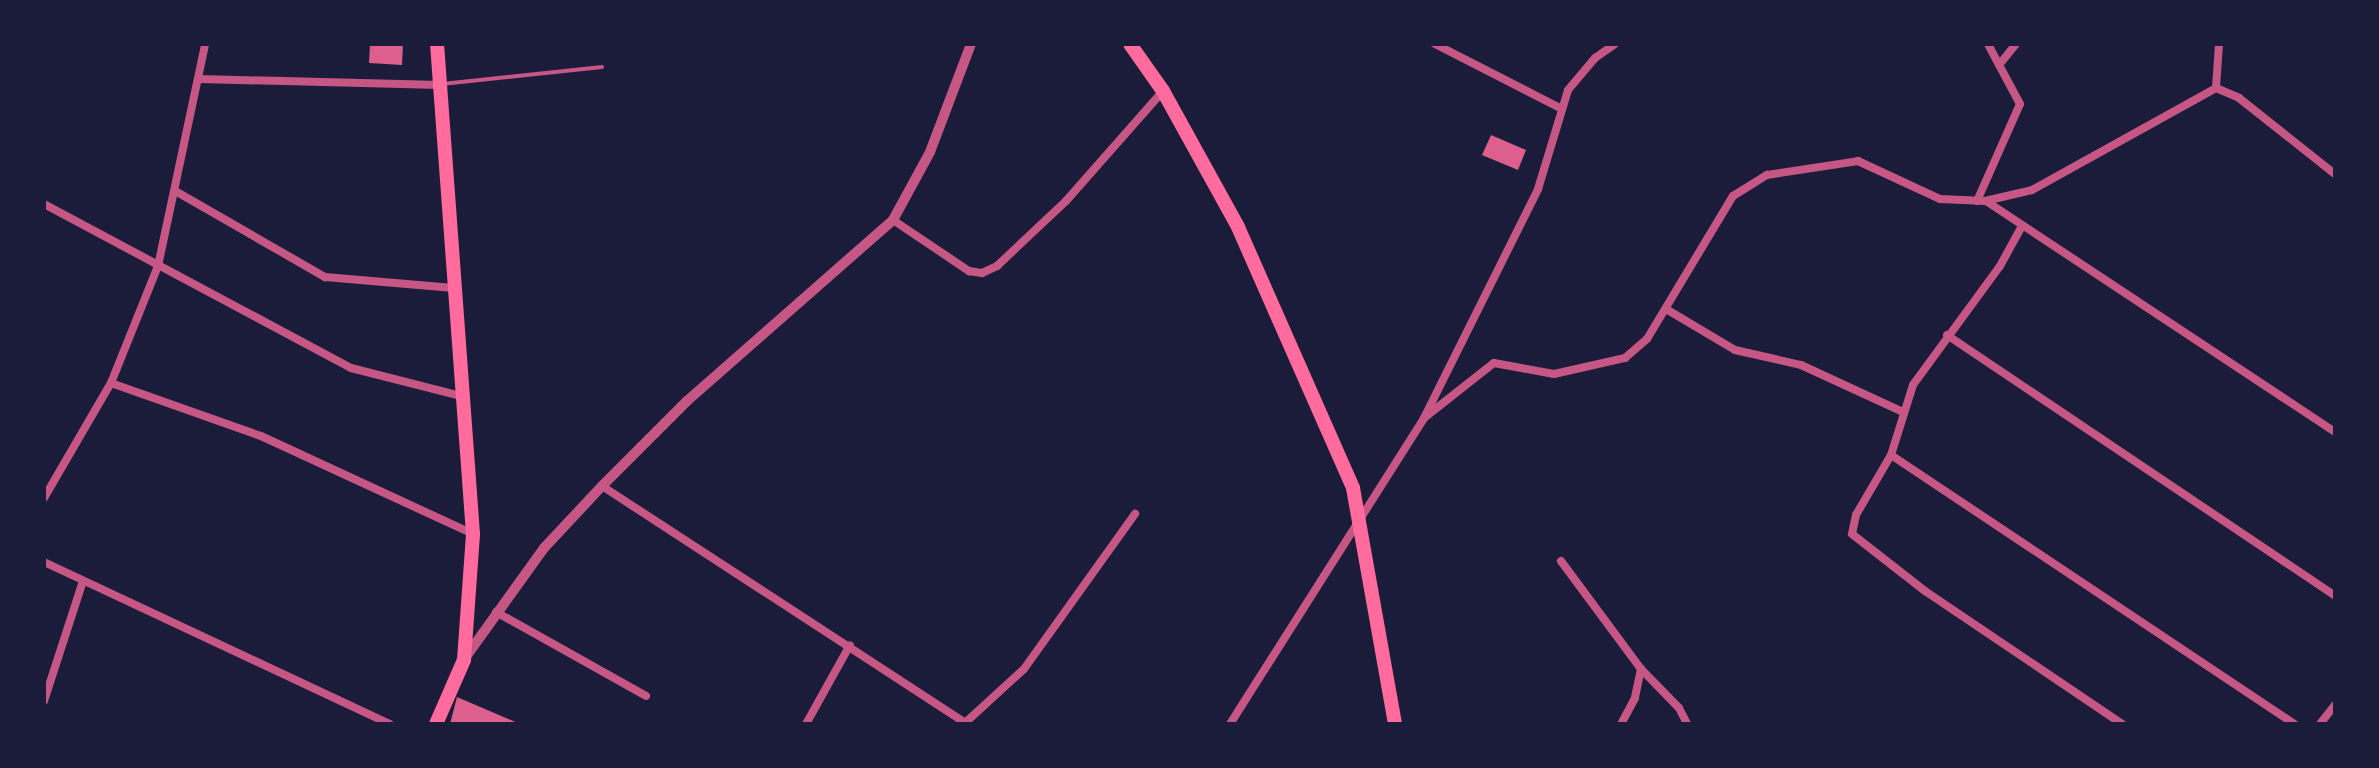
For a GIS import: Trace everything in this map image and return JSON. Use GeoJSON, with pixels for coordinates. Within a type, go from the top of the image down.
{"type":"FeatureCollection","features":[{"type":"Feature","properties":{"kind":"main road"},"geometry":{"type":"LineString","coordinates":[[436,724],[464,660],[473,534],[437,44]]}},
{"type":"Feature","properties":{"kind":"main road"},"geometry":{"type":"LineString","coordinates":[[1130,44],[1163,91],[1238,227],[1353,488],[1395,724]]}},
{"type":"Feature","properties":{"kind":"street"},"geometry":{"type":"LineString","coordinates":[[44,498],[111,383],[158,266],[177,192],[205,44]]}},
{"type":"Feature","properties":{"kind":"street"},"geometry":{"type":"LineString","coordinates":[[464,660],[544,548],[602,486],[687,401],[893,220],[930,152],[971,44]]}},
{"type":"Feature","properties":{"kind":"street"},"geometry":{"type":"LineString","coordinates":[[1435,44],[1560,108]]}},
{"type":"Feature","properties":{"kind":"street"},"geometry":{"type":"LineString","coordinates":[[1230,724],[1424,418],[1538,189],[1560,108],[1579,74],[1615,44]]}},
{"type":"Feature","properties":{"kind":"street"},"geometry":{"type":"LineString","coordinates":[[1981,201],[2020,104],[1988,44]]}},
{"type":"Feature","properties":{"kind":"street"},"geometry":{"type":"LineString","coordinates":[[1999,65],[2016,44]]}},
{"type":"Feature","properties":{"kind":"street"},"geometry":{"type":"LineString","coordinates":[[2216,88],[2219,44]]}},
{"type":"Feature","properties":{"kind":"street"},"geometry":{"type":"LineString","coordinates":[[198,79],[440,85]]}},
{"type":"Feature","properties":{"kind":"street"},"geometry":{"type":"LineString","coordinates":[[1424,418],[1494,363],[1554,374],[1583,372],[1625,358],[1647,339],[1733,196],[1767,175],[1858,161],[1917,192],[1940,199],[1981,201],[2032,190],[2216,88]]}},
{"type":"Feature","properties":{"kind":"street"},"geometry":{"type":"LineString","coordinates":[[2216,88],[2239,98],[2331,172],[2335,159]]}},
{"type":"Feature","properties":{"kind":"street"},"geometry":{"type":"LineString","coordinates":[[893,220],[969,271],[982,273],[997,266],[1066,201],[1163,91]]}},
{"type":"Feature","properties":{"kind":"street"},"geometry":{"type":"LineString","coordinates":[[177,192],[325,277],[454,288]]}},
{"type":"Feature","properties":{"kind":"street"},"geometry":{"type":"LineString","coordinates":[[1981,201],[2335,432]]}},
{"type":"Feature","properties":{"kind":"street"},"geometry":{"type":"LineString","coordinates":[[44,204],[351,368],[465,397]]}},
{"type":"Feature","properties":{"kind":"street"},"geometry":{"type":"LineString","coordinates":[[2022,226],[2000,266],[1913,385],[1891,455],[1856,515],[1855,539],[2122,724]]}},
{"type":"Feature","properties":{"kind":"street"},"geometry":{"type":"LineString","coordinates":[[1666,309],[1735,350],[1801,365],[1903,412]]}},
{"type":"Feature","properties":{"kind":"street"},"geometry":{"type":"LineString","coordinates":[[1947,335],[2335,596]]}},
{"type":"Feature","properties":{"kind":"street"},"geometry":{"type":"LineString","coordinates":[[111,383],[261,436],[473,534]]}},
{"type":"Feature","properties":{"kind":"street"},"geometry":{"type":"LineString","coordinates":[[1891,455],[2294,724]]}},
{"type":"Feature","properties":{"kind":"street"},"geometry":{"type":"LineString","coordinates":[[602,486],[966,723],[1024,669],[1135,514]]}},
{"type":"Feature","properties":{"kind":"street"},"geometry":{"type":"LineString","coordinates":[[1561,561],[1626,642],[1641,669],[1679,708],[1687,724]]}},
{"type":"Feature","properties":{"kind":"street"},"geometry":{"type":"LineString","coordinates":[[44,562],[82,584],[390,724]]}},
{"type":"Feature","properties":{"kind":"street"},"geometry":{"type":"LineString","coordinates":[[44,701],[82,584]]}},
{"type":"Feature","properties":{"kind":"street"},"geometry":{"type":"LineString","coordinates":[[496,612],[646,696]]}},
{"type":"Feature","properties":{"kind":"street"},"geometry":{"type":"LineString","coordinates":[[806,724],[850,645]]}},
{"type":"Feature","properties":{"kind":"street"},"geometry":{"type":"LineString","coordinates":[[1621,724],[1635,698],[1641,669]]}},
{"type":"Feature","properties":{"kind":"street"},"geometry":{"type":"LineString","coordinates":[[2320,724],[2335,705]]}},
{"type":"Feature","properties":{"kind":"lane"},"geometry":{"type":"LineString","coordinates":[[440,85],[602,67]]}},
{"type":"Feature","properties":{"kind":"building"},"geometry":{"type":"Polygon","coordinates":[[[370,44],[403,44],[402,65],[369,63],[370,44]]]}},
{"type":"Feature","properties":{"kind":"building"},"geometry":{"type":"Polygon","coordinates":[[[1491,135],[1526,150],[1518,170],[1482,155],[1491,135]]]}},
{"type":"Feature","properties":{"kind":"building"},"geometry":{"type":"Polygon","coordinates":[[[457,697],[520,724],[450,724],[457,697]]]}}]}
